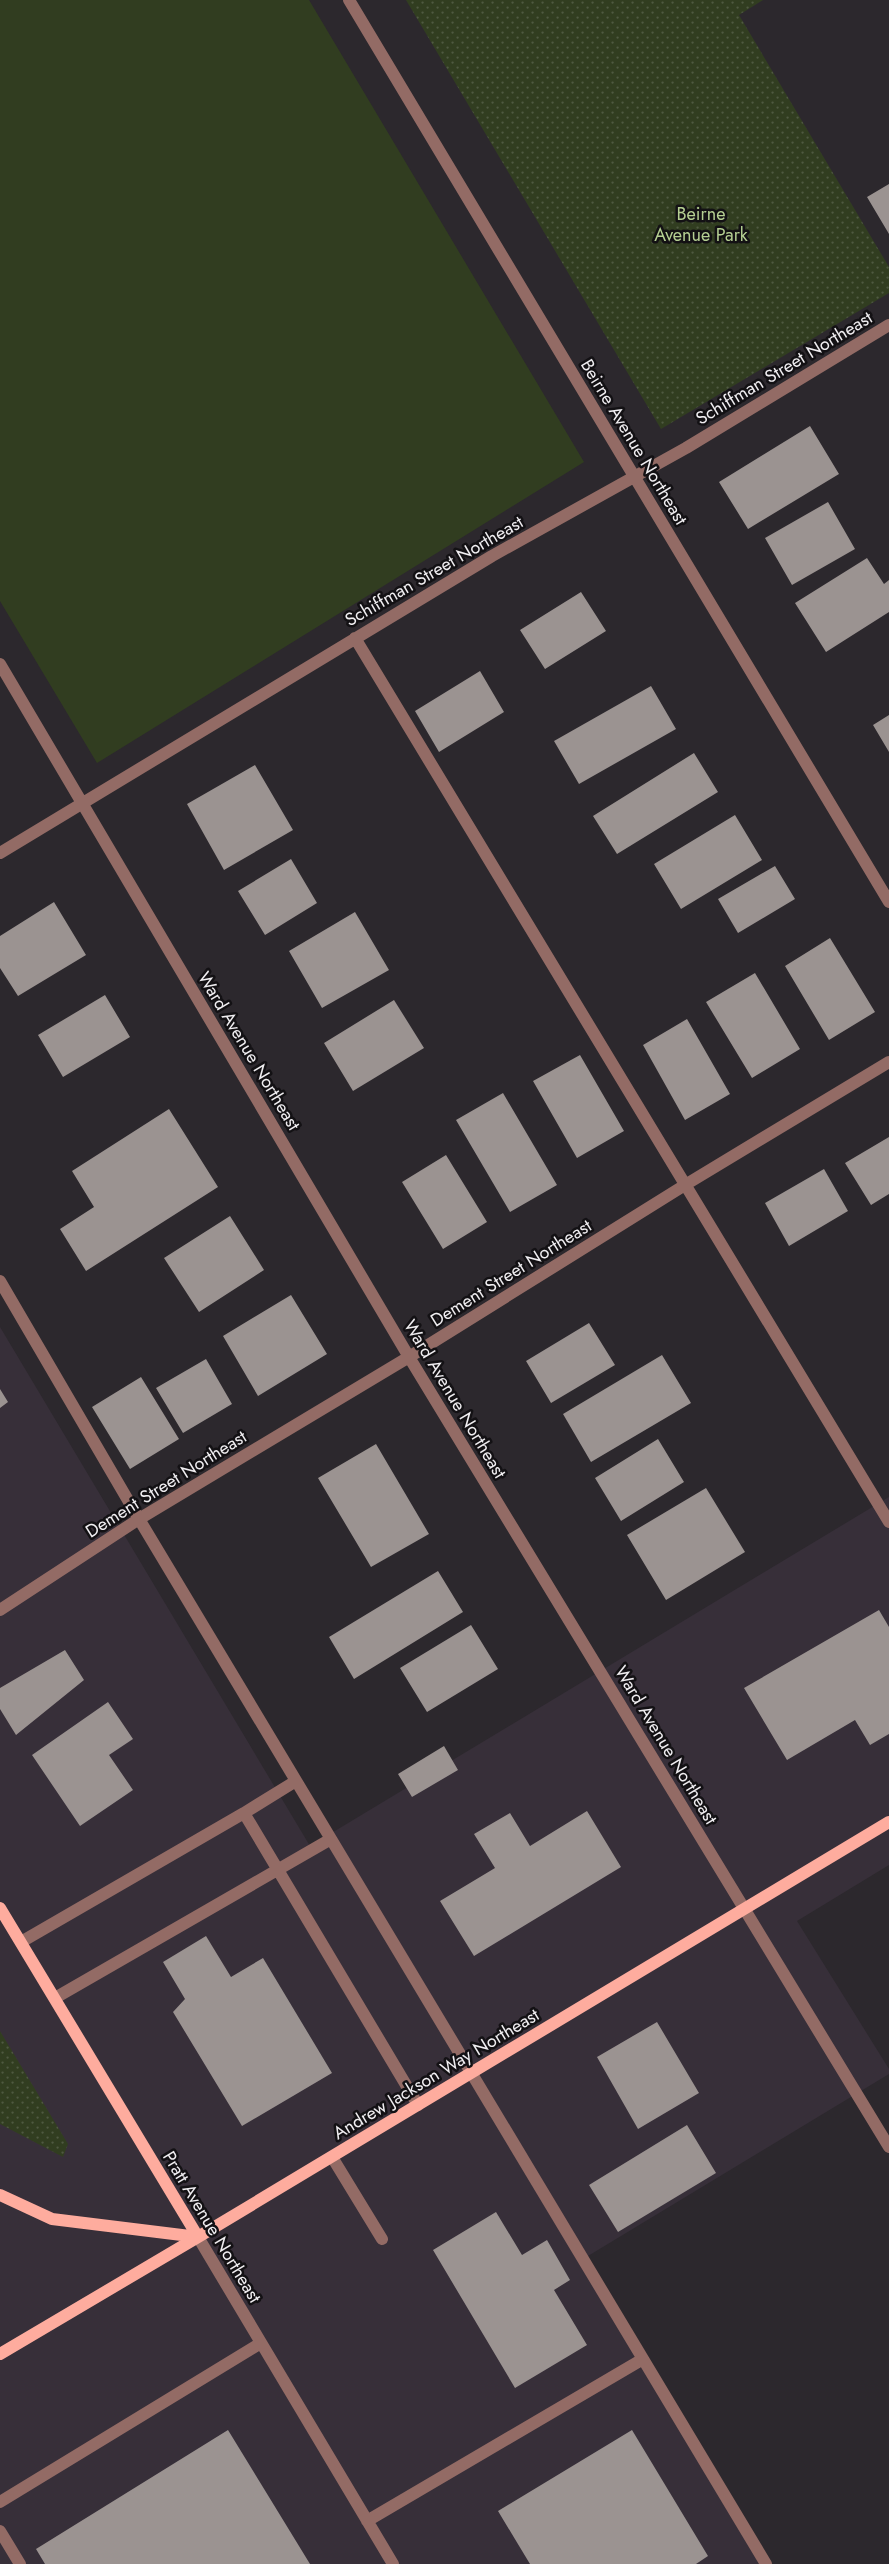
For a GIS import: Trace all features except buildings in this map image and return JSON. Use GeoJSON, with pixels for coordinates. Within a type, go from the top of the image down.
{"type":"FeatureCollection","features":[{"type":"Feature","properties":{"kind":"main road","name":"Andrew Jackson Way Northeast"},"geometry":{"type":"LineString","coordinates":[[0,2354],[198,2238],[889,1822]]}},
{"type":"Feature","properties":{"kind":"main road","name":"Pratt Avenue Northeast"},"geometry":{"type":"LineString","coordinates":[[0,1908],[198,2238]]}},
{"type":"Feature","properties":{"kind":"main road"},"geometry":{"type":"LineString","coordinates":[[0,2195],[52,2219],[198,2238]]}},
{"type":"Feature","properties":{"kind":"street","name":"Beirne Avenue Northeast"},"geometry":{"type":"LineString","coordinates":[[349,0],[889,902]]}},
{"type":"Feature","properties":{"kind":"street","name":"Schiffman Street Northeast"},"geometry":{"type":"LineString","coordinates":[[0,853],[492,556],[635,477],[889,325]]}},
{"type":"Feature","properties":{"kind":"street"},"geometry":{"type":"LineString","coordinates":[[354,638],[889,1522]]}},
{"type":"Feature","properties":{"kind":"street","name":"Ward Avenue Northeast"},"geometry":{"type":"LineString","coordinates":[[0,664],[409,1357],[889,2147]]}},
{"type":"Feature","properties":{"kind":"street","name":"Dement Street Northeast"},"geometry":{"type":"LineString","coordinates":[[0,1610],[139,1519],[409,1357],[685,1185],[889,1062]]}},
{"type":"Feature","properties":{"kind":"street"},"geometry":{"type":"LineString","coordinates":[[0,1281],[139,1519],[766,2564]]}},
{"type":"Feature","properties":{"kind":"street"},"geometry":{"type":"LineString","coordinates":[[20,1942],[296,1781]]}},
{"type":"Feature","properties":{"kind":"street"},"geometry":{"type":"LineString","coordinates":[[244,1813],[418,2105]]}},
{"type":"Feature","properties":{"kind":"street"},"geometry":{"type":"LineString","coordinates":[[55,1998],[279,1871],[331,1839]]}},
{"type":"Feature","properties":{"kind":"street"},"geometry":{"type":"LineString","coordinates":[[332,2157],[382,2238]]}},
{"type":"Feature","properties":{"kind":"street","name":"Pratt Avenue Northeast"},"geometry":{"type":"LineString","coordinates":[[198,2238],[393,2564]]}},
{"type":"Feature","properties":{"kind":"street"},"geometry":{"type":"LineString","coordinates":[[0,2502],[261,2343]]}},
{"type":"Feature","properties":{"kind":"street"},"geometry":{"type":"LineString","coordinates":[[367,2521],[643,2360]]}},
{"type":"Feature","properties":{"kind":"street"},"geometry":{"type":"LineString","coordinates":[[0,2531],[20,2564]]}},
{"type":"Feature","properties":{"kind":"shaded area"},"geometry":{"type":"Polygon","coordinates":[[[0,1327],[310,1846],[889,1497],[889,1865],[797,1921],[889,2069],[889,2074],[583,2259],[768,2564],[0,2564],[0,1327]]]}},
{"type":"Feature","properties":{"kind":"green space"},"geometry":{"type":"Polygon","coordinates":[[[0,0],[309,0],[584,462],[97,763],[0,601],[0,0]]]}},
{"type":"Feature","properties":{"kind":"green space","name":"Beirne Avenue Park"},"geometry":{"type":"Polygon","coordinates":[[[406,0],[763,0],[739,15],[889,267],[889,293],[661,429],[406,0]]]}},
{"type":"Feature","properties":{"kind":"green space"},"geometry":{"type":"Polygon","coordinates":[[[0,2031],[68,2144],[63,2157],[0,2124],[0,2031]]]}}]}
